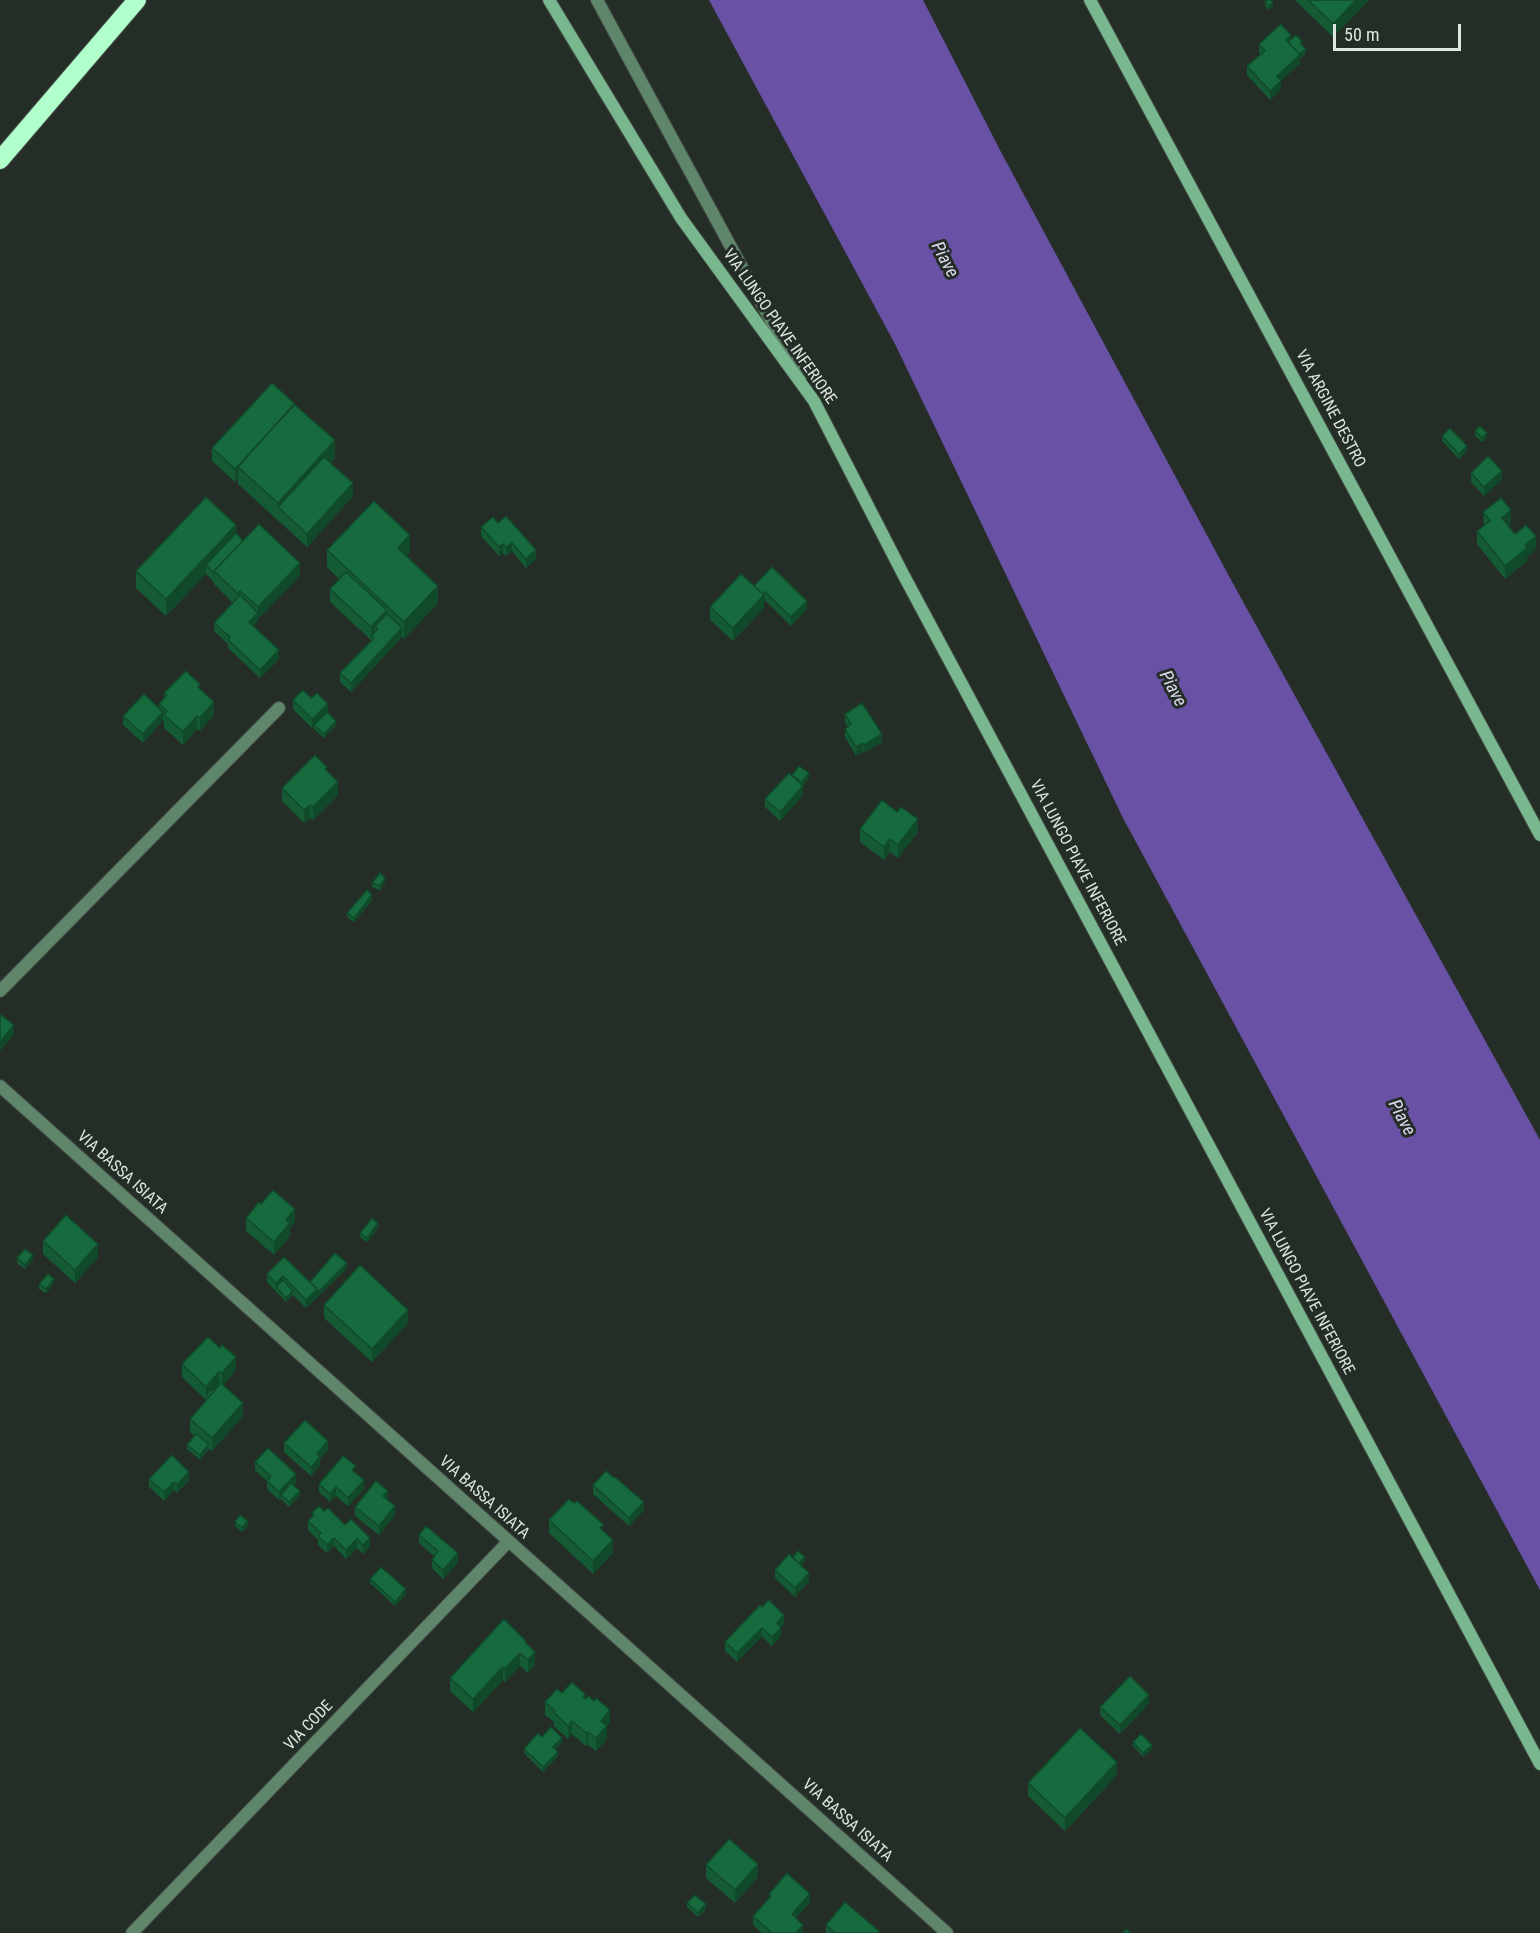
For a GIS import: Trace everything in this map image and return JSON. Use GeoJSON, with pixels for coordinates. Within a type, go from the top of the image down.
{"type":"FeatureCollection","features":[{"type":"Feature","properties":{"kind":"highway"},"geometry":{"type":"LineString","coordinates":[[0,160],[137,0]]}},
{"type":"Feature","properties":{"kind":"main road","name":"VIA LUNGO PIAVE INFERIORE"},"geometry":{"type":"LineString","coordinates":[[549,0],[681,218],[814,401],[903,574],[1540,1764]]}},
{"type":"Feature","properties":{"kind":"main road","name":"VIA ARGINE DESTRO"},"geometry":{"type":"LineString","coordinates":[[1090,0],[1540,835]]}},
{"type":"Feature","properties":{"kind":"street"},"geometry":{"type":"LineString","coordinates":[[597,0],[814,401]]}},
{"type":"Feature","properties":{"kind":"street"},"geometry":{"type":"LineString","coordinates":[[0,991],[279,708]]}},
{"type":"Feature","properties":{"kind":"street","name":"VIA BASSA ISIATA"},"geometry":{"type":"LineString","coordinates":[[0,1086],[947,1933]]}},
{"type":"Feature","properties":{"kind":"street","name":"VIA CODE"},"geometry":{"type":"LineString","coordinates":[[132,1933],[508,1542]]}},
{"type":"Feature","properties":{"kind":"water","name":"Piave"},"geometry":{"type":"Polygon","coordinates":[[[709,0],[923,0],[1001,152],[1230,578],[1540,1140],[1540,1590],[1123,818],[895,344],[709,0]]]}},
{"type":"Feature","properties":{"kind":"building"},"geometry":{"type":"Polygon","coordinates":[[[1266,0],[1271,0],[1273,2],[1269,6],[1266,0]]]}},
{"type":"Feature","properties":{"kind":"building"},"geometry":{"type":"Polygon","coordinates":[[[1308,0],[1356,0],[1333,24],[1308,0]]]}},
{"type":"Feature","properties":{"kind":"building"},"geometry":{"type":"Polygon","coordinates":[[[1281,24],[1291,35],[1286,40],[1300,55],[1277,76],[1281,81],[1270,91],[1247,66],[1265,51],[1259,44],[1281,24]]]}},
{"type":"Feature","properties":{"kind":"building"},"geometry":{"type":"Polygon","coordinates":[[[1296,35],[1306,49],[1299,54],[1288,42],[1296,35]]]}},
{"type":"Feature","properties":{"kind":"building"},"geometry":{"type":"Polygon","coordinates":[[[272,383],[295,404],[235,469],[212,448],[272,383]]]}},
{"type":"Feature","properties":{"kind":"building"},"geometry":{"type":"Polygon","coordinates":[[[294,404],[335,440],[278,503],[238,467],[294,404]]]}},
{"type":"Feature","properties":{"kind":"building"},"geometry":{"type":"Polygon","coordinates":[[[1480,426],[1487,433],[1482,438],[1475,431],[1480,426]]]}},
{"type":"Feature","properties":{"kind":"building"},"geometry":{"type":"Polygon","coordinates":[[[1450,428],[1467,446],[1459,454],[1442,436],[1450,428]]]}},
{"type":"Feature","properties":{"kind":"building"},"geometry":{"type":"Polygon","coordinates":[[[1488,456],[1502,471],[1484,487],[1471,473],[1488,456]]]}},
{"type":"Feature","properties":{"kind":"building"},"geometry":{"type":"Polygon","coordinates":[[[324,457],[353,483],[307,534],[278,507],[324,457]]]}},
{"type":"Feature","properties":{"kind":"building"},"geometry":{"type":"Polygon","coordinates":[[[206,497],[236,525],[166,599],[136,571],[206,497]]]}},
{"type":"Feature","properties":{"kind":"building"},"geometry":{"type":"Polygon","coordinates":[[[1501,498],[1511,510],[1502,518],[1515,534],[1526,525],[1536,536],[1525,545],[1527,548],[1505,566],[1477,531],[1490,521],[1483,512],[1501,498]]]}},
{"type":"Feature","properties":{"kind":"building"},"geometry":{"type":"Polygon","coordinates":[[[374,501],[410,535],[398,548],[438,586],[404,622],[327,550],[374,501]]]}},
{"type":"Feature","properties":{"kind":"building"},"geometry":{"type":"Polygon","coordinates":[[[506,516],[536,550],[526,559],[512,543],[506,547],[503,544],[499,547],[481,527],[493,517],[498,523],[506,516]]]}},
{"type":"Feature","properties":{"kind":"building"},"geometry":{"type":"Polygon","coordinates":[[[259,524],[300,563],[258,607],[240,591],[238,594],[214,571],[259,524]]]}},
{"type":"Feature","properties":{"kind":"building"},"geometry":{"type":"Polygon","coordinates":[[[236,533],[243,541],[214,573],[206,565],[236,533]]]}},
{"type":"Feature","properties":{"kind":"building"},"geometry":{"type":"Polygon","coordinates":[[[772,567],[807,601],[791,617],[765,592],[763,594],[754,586],[772,567]]]}},
{"type":"Feature","properties":{"kind":"building"},"geometry":{"type":"Polygon","coordinates":[[[346,572],[387,610],[371,627],[330,589],[346,572]]]}},
{"type":"Feature","properties":{"kind":"building"},"geometry":{"type":"Polygon","coordinates":[[[741,574],[764,595],[733,628],[710,607],[741,574]]]}},
{"type":"Feature","properties":{"kind":"building"},"geometry":{"type":"Polygon","coordinates":[[[240,595],[258,613],[249,622],[279,650],[260,670],[228,640],[230,637],[214,623],[240,595]]]}},
{"type":"Feature","properties":{"kind":"building"},"geometry":{"type":"Polygon","coordinates":[[[387,614],[402,628],[351,683],[340,673],[374,638],[371,636],[378,629],[375,626],[387,614]]]}},
{"type":"Feature","properties":{"kind":"building"},"geometry":{"type":"Polygon","coordinates":[[[186,671],[200,684],[198,687],[214,702],[183,732],[164,715],[167,711],[159,704],[167,695],[164,693],[186,671]]]}},
{"type":"Feature","properties":{"kind":"building"},"geometry":{"type":"Polygon","coordinates":[[[303,690],[311,698],[317,693],[328,704],[312,719],[293,700],[303,690]]]}},
{"type":"Feature","properties":{"kind":"building"},"geometry":{"type":"Polygon","coordinates":[[[144,694],[163,712],[143,734],[123,716],[144,694]]]}},
{"type":"Feature","properties":{"kind":"building"},"geometry":{"type":"Polygon","coordinates":[[[862,703],[882,734],[856,747],[845,729],[851,724],[845,714],[862,703]]]}},
{"type":"Feature","properties":{"kind":"building"},"geometry":{"type":"Polygon","coordinates":[[[327,712],[336,721],[324,734],[314,725],[327,712]]]}},
{"type":"Feature","properties":{"kind":"building"},"geometry":{"type":"Polygon","coordinates":[[[315,755],[338,782],[313,807],[310,805],[304,810],[282,788],[315,755]]]}},
{"type":"Feature","properties":{"kind":"building"},"geometry":{"type":"Polygon","coordinates":[[[799,766],[809,773],[802,782],[792,775],[799,766]]]}},
{"type":"Feature","properties":{"kind":"building"},"geometry":{"type":"Polygon","coordinates":[[[789,773],[803,786],[780,812],[765,799],[789,773]]]}},
{"type":"Feature","properties":{"kind":"building"},"geometry":{"type":"Polygon","coordinates":[[[882,800],[897,812],[901,807],[918,819],[898,845],[890,839],[884,847],[860,829],[882,800]]]}},
{"type":"Feature","properties":{"kind":"building"},"geometry":{"type":"Polygon","coordinates":[[[380,873],[385,878],[380,886],[372,883],[380,873]]]}},
{"type":"Feature","properties":{"kind":"building"},"geometry":{"type":"Polygon","coordinates":[[[367,890],[372,895],[354,918],[347,913],[367,890]]]}},
{"type":"Feature","properties":{"kind":"building"},"geometry":{"type":"Polygon","coordinates":[[[0,1014],[14,1025],[0,1042],[0,1014]]]}},
{"type":"Feature","properties":{"kind":"building"},"geometry":{"type":"Polygon","coordinates":[[[273,1190],[295,1209],[286,1220],[290,1223],[274,1242],[246,1218],[273,1190]]]}},
{"type":"Feature","properties":{"kind":"building"},"geometry":{"type":"Polygon","coordinates":[[[66,1215],[98,1244],[75,1270],[43,1241],[66,1215]]]}},
{"type":"Feature","properties":{"kind":"building"},"geometry":{"type":"Polygon","coordinates":[[[372,1218],[378,1223],[367,1238],[360,1233],[372,1218]]]}},
{"type":"Feature","properties":{"kind":"building"},"geometry":{"type":"Polygon","coordinates":[[[25,1249],[33,1255],[25,1265],[17,1258],[25,1249]]]}},
{"type":"Feature","properties":{"kind":"building"},"geometry":{"type":"Polygon","coordinates":[[[335,1253],[347,1263],[317,1293],[317,1289],[310,1282],[335,1253]]]}},
{"type":"Feature","properties":{"kind":"building"},"geometry":{"type":"Polygon","coordinates":[[[284,1257],[317,1289],[306,1300],[283,1276],[276,1283],[267,1274],[284,1257]]]}},
{"type":"Feature","properties":{"kind":"building"},"geometry":{"type":"Polygon","coordinates":[[[360,1265],[408,1310],[372,1349],[324,1305],[360,1265]]]}},
{"type":"Feature","properties":{"kind":"building"},"geometry":{"type":"Polygon","coordinates":[[[48,1274],[54,1279],[46,1289],[39,1284],[48,1274]]]}},
{"type":"Feature","properties":{"kind":"building"},"geometry":{"type":"Polygon","coordinates":[[[283,1280],[293,1291],[286,1298],[276,1287],[283,1280]]]}},
{"type":"Feature","properties":{"kind":"building"},"geometry":{"type":"Polygon","coordinates":[[[208,1337],[220,1348],[222,1345],[236,1357],[206,1387],[182,1364],[208,1337]]]}},
{"type":"Feature","properties":{"kind":"building"},"geometry":{"type":"Polygon","coordinates":[[[221,1383],[243,1403],[212,1438],[190,1419],[221,1383]]]}},
{"type":"Feature","properties":{"kind":"building"},"geometry":{"type":"Polygon","coordinates":[[[212,1389],[214,1391],[208,1397],[206,1395],[212,1389]]]}},
{"type":"Feature","properties":{"kind":"building"},"geometry":{"type":"Polygon","coordinates":[[[305,1420],[328,1441],[317,1454],[320,1457],[311,1467],[284,1443],[305,1420]]]}},
{"type":"Feature","properties":{"kind":"building"},"geometry":{"type":"Polygon","coordinates":[[[196,1434],[209,1444],[200,1455],[187,1445],[196,1434]]]}},
{"type":"Feature","properties":{"kind":"building"},"geometry":{"type":"Polygon","coordinates":[[[268,1448],[296,1474],[279,1492],[267,1481],[271,1476],[255,1462],[268,1448]]]}},
{"type":"Feature","properties":{"kind":"building"},"geometry":{"type":"Polygon","coordinates":[[[172,1455],[189,1472],[177,1485],[174,1482],[164,1492],[149,1479],[172,1455]]]}},
{"type":"Feature","properties":{"kind":"building"},"geometry":{"type":"Polygon","coordinates":[[[343,1456],[356,1466],[352,1470],[364,1480],[348,1498],[336,1487],[330,1494],[319,1484],[343,1456]]]}},
{"type":"Feature","properties":{"kind":"building"},"geometry":{"type":"Polygon","coordinates":[[[606,1471],[644,1502],[629,1518],[593,1485],[606,1471]]]}},
{"type":"Feature","properties":{"kind":"building"},"geometry":{"type":"Polygon","coordinates":[[[376,1481],[388,1491],[383,1496],[395,1506],[379,1526],[355,1507],[376,1481]]]}},
{"type":"Feature","properties":{"kind":"building"},"geometry":{"type":"Polygon","coordinates":[[[291,1483],[300,1491],[289,1502],[281,1495],[291,1483]]]}},
{"type":"Feature","properties":{"kind":"building"},"geometry":{"type":"Polygon","coordinates":[[[569,1499],[574,1503],[577,1501],[604,1525],[600,1528],[613,1540],[593,1561],[549,1520],[569,1499]]]}},
{"type":"Feature","properties":{"kind":"building"},"geometry":{"type":"Polygon","coordinates":[[[319,1506],[324,1511],[328,1508],[345,1525],[351,1519],[370,1538],[363,1545],[357,1539],[346,1550],[334,1538],[327,1545],[318,1536],[321,1533],[308,1521],[319,1506]]]}},
{"type":"Feature","properties":{"kind":"building"},"geometry":{"type":"Polygon","coordinates":[[[240,1515],[248,1521],[242,1528],[235,1522],[240,1515]]]}},
{"type":"Feature","properties":{"kind":"building"},"geometry":{"type":"Polygon","coordinates":[[[426,1526],[458,1553],[443,1570],[432,1560],[438,1551],[419,1535],[426,1526]]]}},
{"type":"Feature","properties":{"kind":"building"},"geometry":{"type":"Polygon","coordinates":[[[798,1551],[805,1557],[799,1563],[793,1557],[798,1551]]]}},
{"type":"Feature","properties":{"kind":"building"},"geometry":{"type":"Polygon","coordinates":[[[789,1554],[809,1573],[795,1588],[775,1570],[789,1554]]]}},
{"type":"Feature","properties":{"kind":"building"},"geometry":{"type":"Polygon","coordinates":[[[381,1567],[406,1589],[395,1602],[370,1579],[381,1567]]]}},
{"type":"Feature","properties":{"kind":"building"},"geometry":{"type":"Polygon","coordinates":[[[769,1600],[784,1615],[777,1623],[781,1628],[772,1637],[762,1628],[737,1653],[725,1642],[760,1605],[762,1607],[769,1600]]]}},
{"type":"Feature","properties":{"kind":"building"},"geometry":{"type":"Polygon","coordinates":[[[504,1619],[535,1652],[528,1660],[520,1653],[505,1669],[503,1667],[473,1699],[450,1678],[504,1619]]]}},
{"type":"Feature","properties":{"kind":"building"},"geometry":{"type":"Polygon","coordinates":[[[1130,1676],[1149,1695],[1120,1725],[1100,1707],[1130,1676]]]}},
{"type":"Feature","properties":{"kind":"building"},"geometry":{"type":"Polygon","coordinates":[[[572,1682],[585,1694],[583,1697],[585,1699],[589,1696],[594,1701],[596,1698],[610,1710],[601,1721],[607,1726],[596,1738],[572,1721],[568,1726],[545,1702],[557,1689],[562,1693],[572,1682]]]}},
{"type":"Feature","properties":{"kind":"building"},"geometry":{"type":"Polygon","coordinates":[[[551,1727],[562,1738],[553,1747],[558,1752],[543,1767],[524,1749],[538,1733],[542,1737],[551,1727]]]}},
{"type":"Feature","properties":{"kind":"building"},"geometry":{"type":"Polygon","coordinates":[[[1080,1728],[1117,1762],[1065,1818],[1028,1783],[1080,1728]]]}},
{"type":"Feature","properties":{"kind":"building"},"geometry":{"type":"Polygon","coordinates":[[[1141,1734],[1152,1745],[1143,1753],[1133,1742],[1141,1734]]]}},
{"type":"Feature","properties":{"kind":"building"},"geometry":{"type":"Polygon","coordinates":[[[729,1839],[758,1864],[735,1890],[706,1865],[729,1839]]]}},
{"type":"Feature","properties":{"kind":"building"},"geometry":{"type":"Polygon","coordinates":[[[787,1873],[810,1894],[792,1914],[803,1925],[796,1933],[772,1933],[753,1916],[787,1873]]]}},
{"type":"Feature","properties":{"kind":"building"},"geometry":{"type":"Polygon","coordinates":[[[695,1895],[706,1904],[698,1913],[687,1903],[695,1895]]]}},
{"type":"Feature","properties":{"kind":"building"},"geometry":{"type":"Polygon","coordinates":[[[845,1902],[879,1931],[877,1933],[835,1933],[826,1925],[845,1902]]]}}]}
